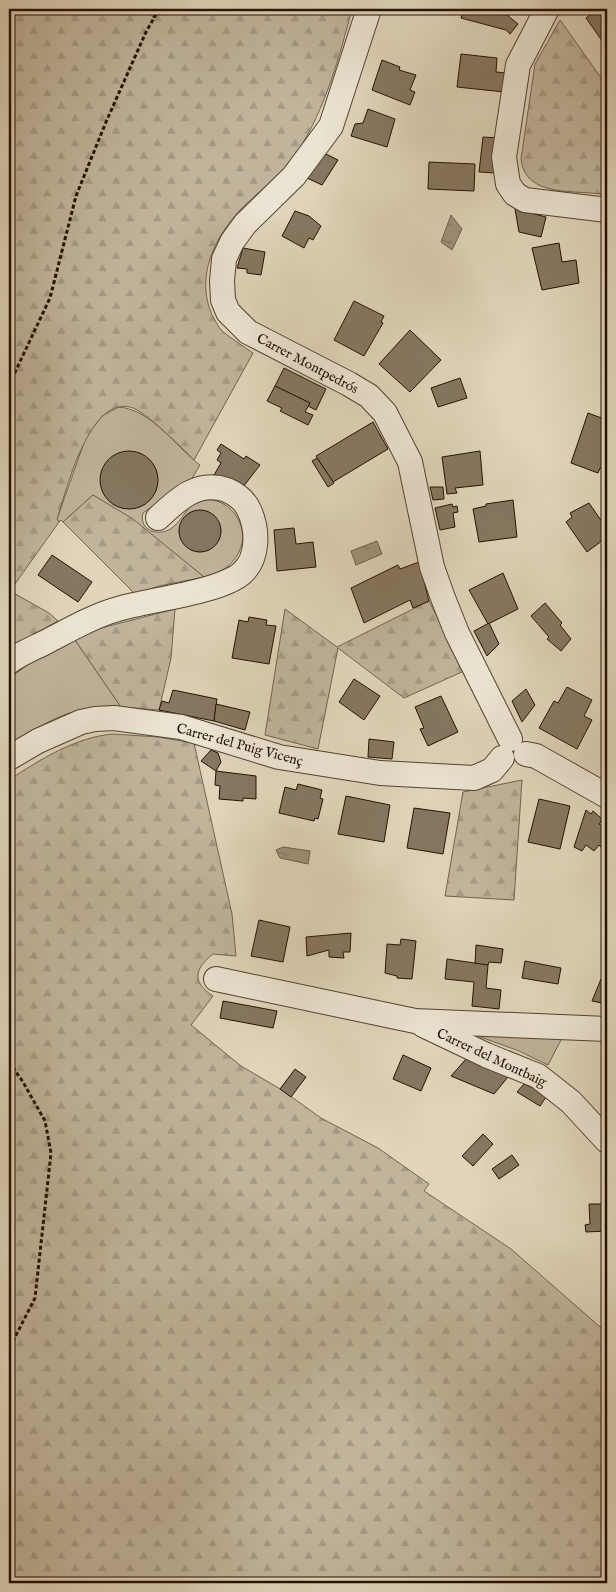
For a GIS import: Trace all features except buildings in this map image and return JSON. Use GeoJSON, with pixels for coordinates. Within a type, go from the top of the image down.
{"type":"FeatureCollection","features":[{"type":"Feature","properties":{"kind":"street","name":"Carrer Montpedrós"},"geometry":{"type":"LineString","coordinates":[[368,9],[331,126],[294,176],[245,224],[232,242],[224,259],[223,300],[228,312],[248,332],[349,384],[369,396],[386,413],[412,468],[432,566],[443,598],[457,633],[513,750]]}},
{"type":"Feature","properties":{"kind":"street"},"geometry":{"type":"LineString","coordinates":[[547,9],[518,65],[504,157],[508,184],[515,194],[526,200],[607,210]]}},
{"type":"Feature","properties":{"kind":"street"},"geometry":{"type":"LineString","coordinates":[[9,662],[100,615],[132,605],[222,586],[243,572],[251,560],[255,547],[254,520],[246,503],[232,492],[215,486],[198,488],[180,497],[158,518]]}},
{"type":"Feature","properties":{"kind":"street","name":"Carrer del Puig Vicenç"},"geometry":{"type":"LineString","coordinates":[[9,758],[38,741],[81,722],[114,718],[180,727],[279,757],[380,773],[474,778],[492,770],[513,750]]}},
{"type":"Feature","properties":{"kind":"street"},"geometry":{"type":"LineString","coordinates":[[513,750],[536,756],[607,796]]}},
{"type":"Feature","properties":{"kind":"street","name":"Carrer del Montbaig"},"geometry":{"type":"LineString","coordinates":[[216,980],[415,1021],[607,1029]]}},
{"type":"Feature","properties":{"kind":"street","name":"Carrer del Montbaig"},"geometry":{"type":"LineString","coordinates":[[415,1021],[486,1055],[538,1076],[571,1102],[607,1141]]}},
{"type":"Feature","properties":{"kind":"path"},"geometry":{"type":"LineString","coordinates":[[142,9],[155,17]]}},
{"type":"Feature","properties":{"kind":"path"},"geometry":{"type":"LineString","coordinates":[[9,385],[50,298],[76,196],[106,122],[160,9]]}},
{"type":"Feature","properties":{"kind":"path"},"geometry":{"type":"LineString","coordinates":[[9,1062],[23,1082],[45,1121],[51,1153],[35,1298],[9,1349]]}},
{"type":"Feature","properties":{"kind":"green space"},"geometry":{"type":"Polygon","coordinates":[[[9,9],[352,9],[331,82],[308,134],[286,167],[232,219],[210,257],[206,286],[207,300],[212,315],[222,331],[253,353],[194,460],[173,439],[133,408],[118,407],[104,415],[92,429],[74,467],[57,519],[59,522],[10,591],[49,613],[58,621],[9,648],[9,9]]]}},
{"type":"Feature","properties":{"kind":"green space"},"geometry":{"type":"Polygon","coordinates":[[[560,20],[607,86],[607,195],[568,192],[542,186],[532,181],[525,172],[521,159],[535,64],[560,20]]]}},
{"type":"Feature","properties":{"kind":"green space"},"geometry":{"type":"Polygon","coordinates":[[[119,407],[131,410],[153,422],[200,465],[191,480],[143,513],[142,519],[144,524],[152,531],[163,532],[175,525],[190,507],[196,503],[210,500],[223,504],[238,519],[243,536],[239,552],[233,562],[224,569],[204,577],[133,520],[93,495],[63,522],[61,520],[59,522],[57,519],[86,437],[102,416],[119,407]]]}},
{"type":"Feature","properties":{"kind":"green space"},"geometry":{"type":"Polygon","coordinates":[[[93,495],[133,519],[204,577],[159,586],[135,594],[63,522],[93,495]]]}},
{"type":"Feature","properties":{"kind":"green space"},"geometry":{"type":"Polygon","coordinates":[[[429,601],[464,671],[404,698],[338,648],[318,749],[265,735],[285,609],[337,647],[429,601]]]}},
{"type":"Feature","properties":{"kind":"green space"},"geometry":{"type":"Polygon","coordinates":[[[175,609],[171,658],[159,710],[121,707],[75,640],[101,628],[175,609]]]}},
{"type":"Feature","properties":{"kind":"green space"},"geometry":{"type":"Polygon","coordinates":[[[75,640],[121,707],[90,708],[66,714],[46,723],[9,745],[9,679],[36,658],[75,640]]]}},
{"type":"Feature","properties":{"kind":"green space"},"geometry":{"type":"Polygon","coordinates":[[[113,734],[158,737],[194,743],[232,914],[236,956],[213,954],[202,964],[198,975],[201,986],[213,996],[191,1025],[241,1066],[282,1090],[321,1118],[378,1148],[429,1184],[424,1191],[511,1249],[607,1333],[607,1583],[9,1583],[9,780],[58,751],[85,740],[113,734]]]}},
{"type":"Feature","properties":{"kind":"green space"},"geometry":{"type":"Polygon","coordinates":[[[522,780],[514,900],[445,896],[463,792],[522,780]]]}},
{"type":"Feature","properties":{"kind":"green space"},"geometry":{"type":"Polygon","coordinates":[[[475,1035],[562,1038],[548,1065],[519,1051],[475,1035]]]}},
{"type":"Feature","properties":{"kind":"water"},"geometry":{"type":"Polygon","coordinates":[[[451,215],[462,229],[452,250],[441,242],[451,215]]]}},
{"type":"Feature","properties":{"kind":"water"},"geometry":{"type":"Polygon","coordinates":[[[377,541],[382,554],[356,565],[351,551],[377,541]]]}},
{"type":"Feature","properties":{"kind":"water"},"geometry":{"type":"Polygon","coordinates":[[[283,847],[310,851],[308,864],[280,858],[276,850],[283,847]]]}}]}
